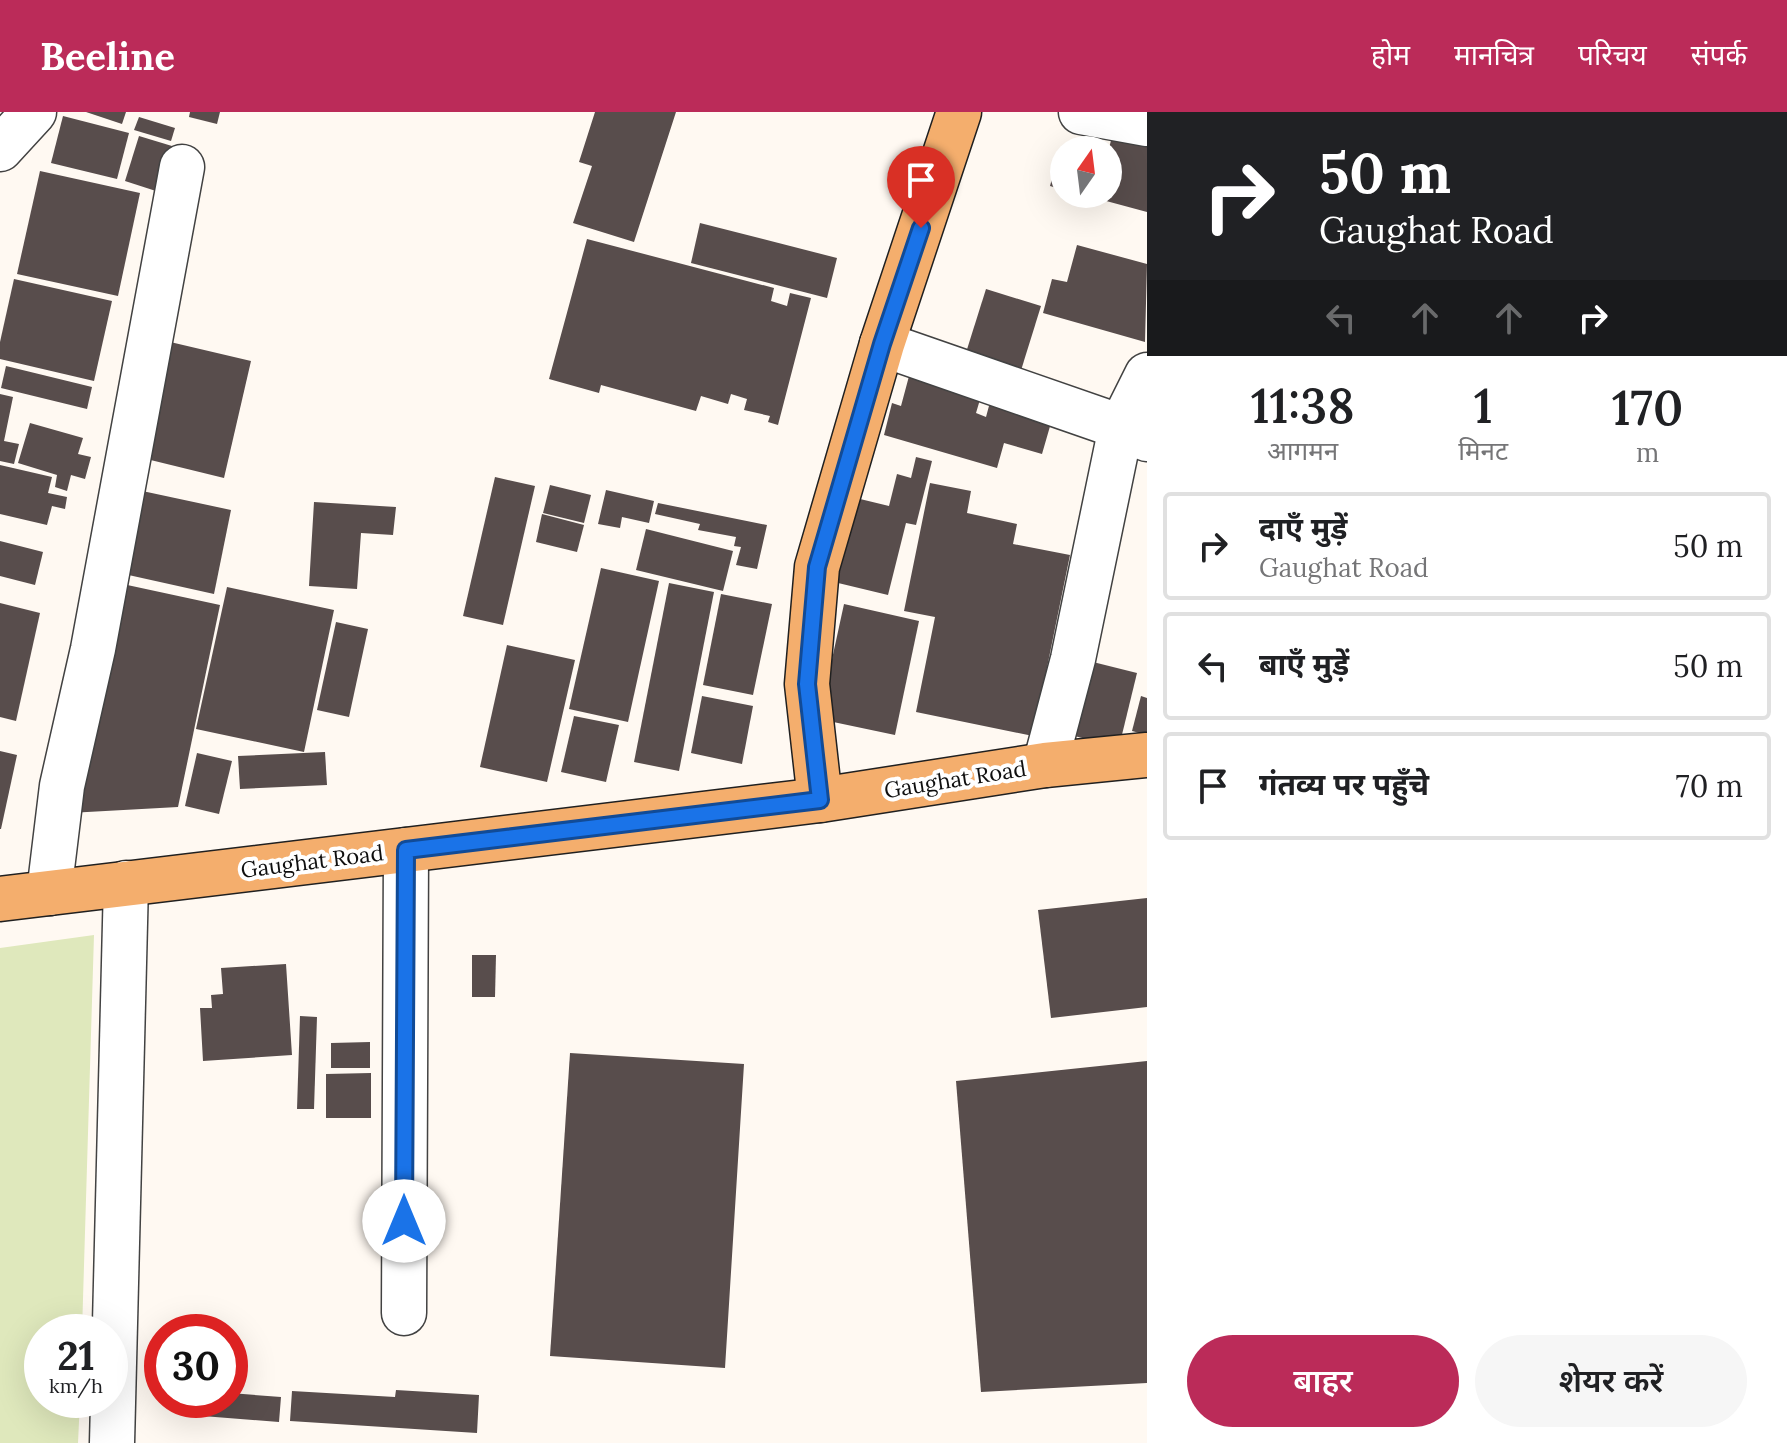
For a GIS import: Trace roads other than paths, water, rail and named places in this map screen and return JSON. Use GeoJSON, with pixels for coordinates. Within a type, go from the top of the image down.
{"type":"FeatureCollection","features":[{"type":"Feature","properties":{"kind":"main road"},"geometry":{"type":"LineString","coordinates":[[820,800],[807,684],[817,567],[882,344],[959,112]]}},
{"type":"Feature","properties":{"kind":"main road","name":"Gaughat Road"},"geometry":{"type":"LineString","coordinates":[[0,899],[820,800],[1045,765],[1147,755]]}},
{"type":"Feature","properties":{"kind":"street"},"geometry":{"type":"LineString","coordinates":[[0,149],[34,112]]}},
{"type":"Feature","properties":{"kind":"street"},"geometry":{"type":"LineString","coordinates":[[1081,112],[1147,124]]}},
{"type":"Feature","properties":{"kind":"street"},"geometry":{"type":"LineString","coordinates":[[49,893],[62,786],[93,649],[182,167]]}},
{"type":"Feature","properties":{"kind":"street"},"geometry":{"type":"LineString","coordinates":[[882,344],[1134,433]]}},
{"type":"Feature","properties":{"kind":"street"},"geometry":{"type":"LineString","coordinates":[[1045,765],[1147,375]]}},
{"type":"Feature","properties":{"kind":"street"},"geometry":{"type":"LineString","coordinates":[[404,1313],[406,850]]}},
{"type":"Feature","properties":{"kind":"street"},"geometry":{"type":"LineString","coordinates":[[112,1443],[126,883]]}}]}
